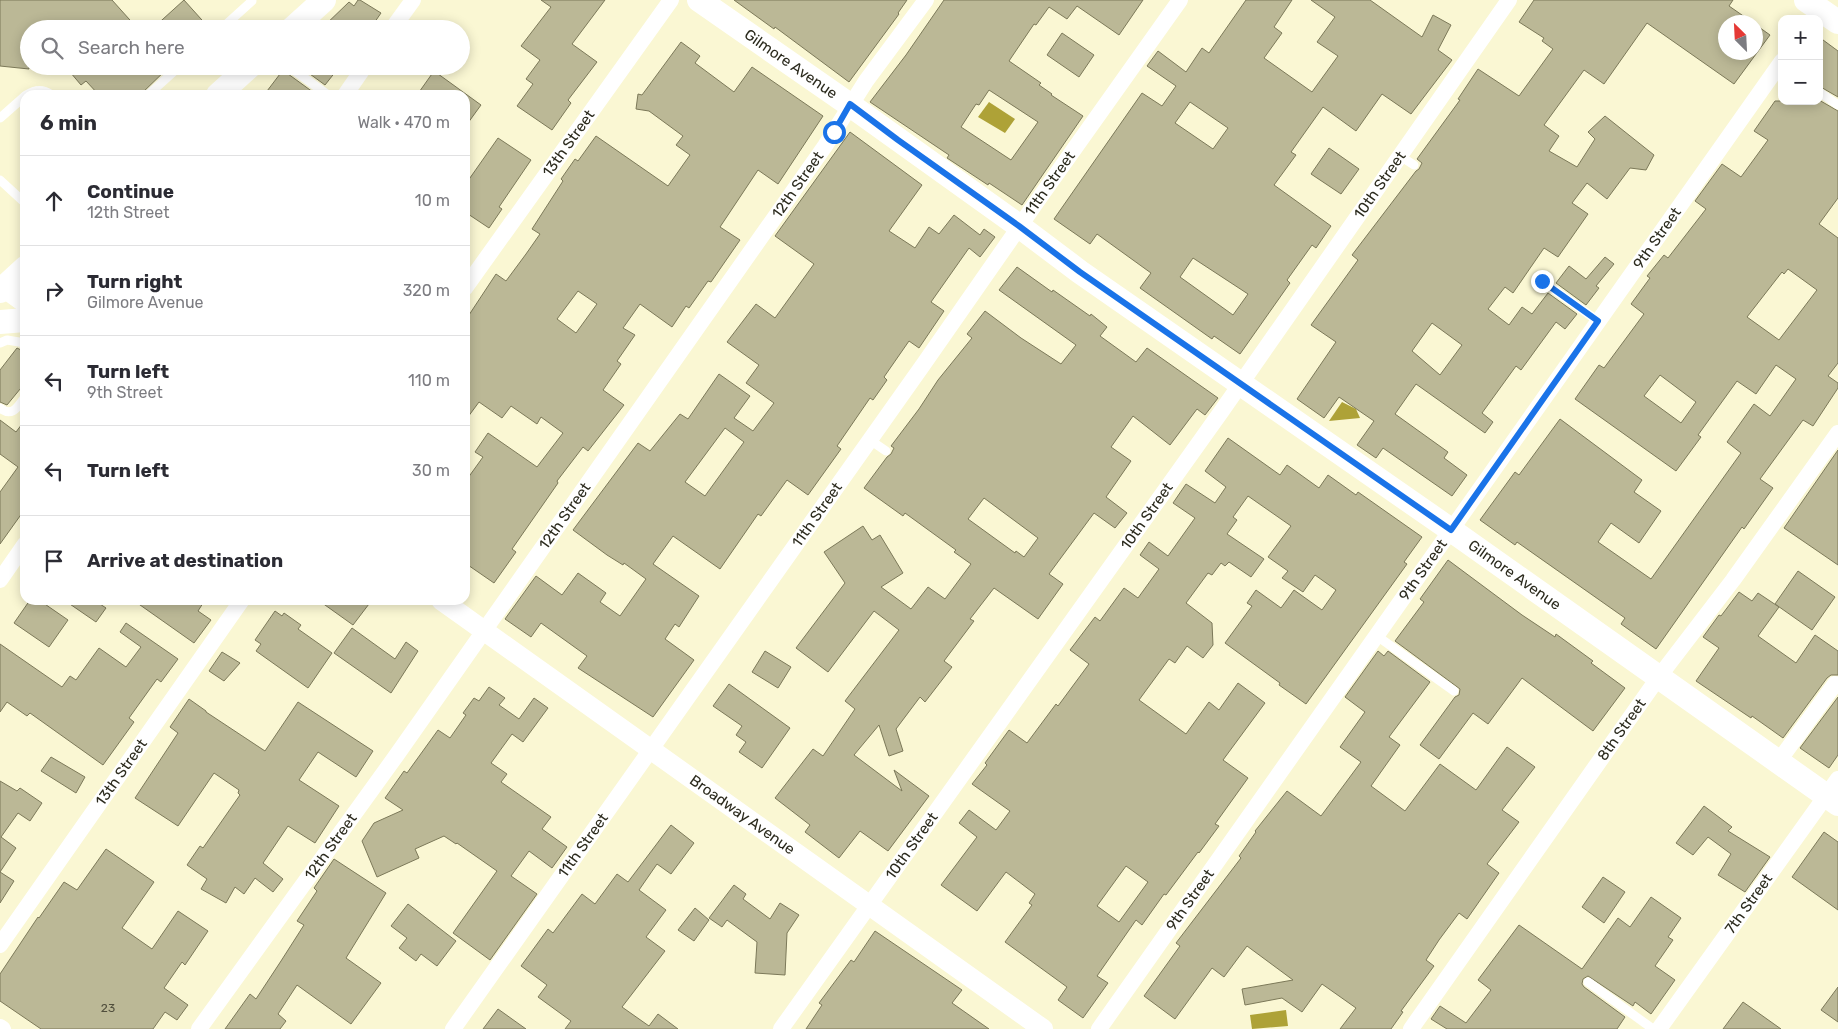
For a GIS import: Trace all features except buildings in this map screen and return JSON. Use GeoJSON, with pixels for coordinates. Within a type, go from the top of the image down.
{"type":"FeatureCollection","features":[{"type":"Feature","properties":{"kind":"main road","name":"Gilmore Avenue"},"geometry":{"type":"LineString","coordinates":[[699,0],[850,104],[1080,272],[1451,530],[1778,762],[1834,793]]}},
{"type":"Feature","properties":{"kind":"main road"},"geometry":{"type":"LineString","coordinates":[[299,20],[313,3]]}},
{"type":"Feature","properties":{"kind":"main road"},"geometry":{"type":"LineString","coordinates":[[224,90],[240,75]]}},
{"type":"Feature","properties":{"kind":"main road"},"geometry":{"type":"LineString","coordinates":[[1,288],[20,272]]}},
{"type":"Feature","properties":{"kind":"main road"},"geometry":{"type":"LineString","coordinates":[[0,322],[20,320]]}},
{"type":"Feature","properties":{"kind":"street"},"geometry":{"type":"LineString","coordinates":[[399,20],[413,0]]}},
{"type":"Feature","properties":{"kind":"street","name":"13th Street"},"geometry":{"type":"LineString","coordinates":[[470,281],[671,0]]}},
{"type":"Feature","properties":{"kind":"street","name":"12th Street"},"geometry":{"type":"LineString","coordinates":[[199,1029],[396,756],[825,146],[850,104],[926,0]]}},
{"type":"Feature","properties":{"kind":"street","name":"11th Street"},"geometry":{"type":"LineString","coordinates":[[453,1029],[1180,0]]}},
{"type":"Feature","properties":{"kind":"street","name":"10th Street"},"geometry":{"type":"LineString","coordinates":[[781,1029],[1240,383],[1509,0]]}},
{"type":"Feature","properties":{"kind":"street","name":"9th Street"},"geometry":{"type":"LineString","coordinates":[[1098,1029],[1778,67]]}},
{"type":"Feature","properties":{"kind":"street"},"geometry":{"type":"LineString","coordinates":[[349,90],[359,75]]}},
{"type":"Feature","properties":{"kind":"street"},"geometry":{"type":"LineString","coordinates":[[1,288],[20,300]]}},
{"type":"Feature","properties":{"kind":"street","name":"8th Street"},"geometry":{"type":"LineString","coordinates":[[1410,1029],[1658,678],[1733,580],[1838,433]]}},
{"type":"Feature","properties":{"kind":"street"},"geometry":{"type":"LineString","coordinates":[[0,580],[20,551]]}},
{"type":"Feature","properties":{"kind":"street","name":"13th Street"},"geometry":{"type":"LineString","coordinates":[[0,945],[238,605]]}},
{"type":"Feature","properties":{"kind":"street","name":"Broadway Avenue"},"geometry":{"type":"LineString","coordinates":[[448,605],[1043,1029]]}},
{"type":"Feature","properties":{"kind":"street"},"geometry":{"type":"LineString","coordinates":[[1778,762],[1834,684]]}},
{"type":"Feature","properties":{"kind":"street","name":"7th Street"},"geometry":{"type":"LineString","coordinates":[[1659,1029],[1834,793]]}},
{"type":"Feature","properties":{"kind":"lane"},"geometry":{"type":"LineString","coordinates":[[231,20],[252,1]]}},
{"type":"Feature","properties":{"kind":"lane"},"geometry":{"type":"LineString","coordinates":[[154,90],[170,75]]}},
{"type":"Feature","properties":{"kind":"lane"},"geometry":{"type":"LineString","coordinates":[[300,75],[321,90]]}},
{"type":"Feature","properties":{"kind":"lane"},"geometry":{"type":"LineString","coordinates":[[1823,95],[1838,106]]}},
{"type":"Feature","properties":{"kind":"lane"},"geometry":{"type":"LineString","coordinates":[[0,118],[20,101]]}},
{"type":"Feature","properties":{"kind":"lane"},"geometry":{"type":"LineString","coordinates":[[1400,156],[1414,165]]}},
{"type":"Feature","properties":{"kind":"lane"},"geometry":{"type":"LineString","coordinates":[[0,179],[20,198]]}},
{"type":"Feature","properties":{"kind":"lane"},"geometry":{"type":"LineString","coordinates":[[1542,281],[1598,321]]}},
{"type":"Feature","properties":{"kind":"lane"},"geometry":{"type":"LineString","coordinates":[[0,342],[7,340],[20,342]]}},
{"type":"Feature","properties":{"kind":"lane"},"geometry":{"type":"LineString","coordinates":[[0,408],[10,413],[20,403]]}},
{"type":"Feature","properties":{"kind":"lane"},"geometry":{"type":"LineString","coordinates":[[870,440],[886,451]]}},
{"type":"Feature","properties":{"kind":"lane"},"geometry":{"type":"LineString","coordinates":[[1377,636],[1454,691]]}},
{"type":"Feature","properties":{"kind":"lane"},"geometry":{"type":"LineString","coordinates":[[1588,982],[1653,1029]]}},
{"type":"Feature","properties":{"kind":"shaded area"},"geometry":{"type":"Polygon","coordinates":[[[989,102],[1015,119],[1005,133],[978,117],[989,102]]]}},
{"type":"Feature","properties":{"kind":"shaded area"},"geometry":{"type":"Polygon","coordinates":[[[1342,402],[1356,409],[1360,418],[1329,421],[1342,402]]]}},
{"type":"Feature","properties":{"kind":"shaded area"},"geometry":{"type":"Polygon","coordinates":[[[1286,1010],[1288,1026],[1252,1029],[1250,1015],[1286,1010]]]}},
{"type":"Feature","properties":{"kind":"route"},"geometry":{"type":"LineString","coordinates":[[834,132],[850,104],[1080,272],[1451,530],[1598,321],[1580,306],[1542,281]]}}]}
